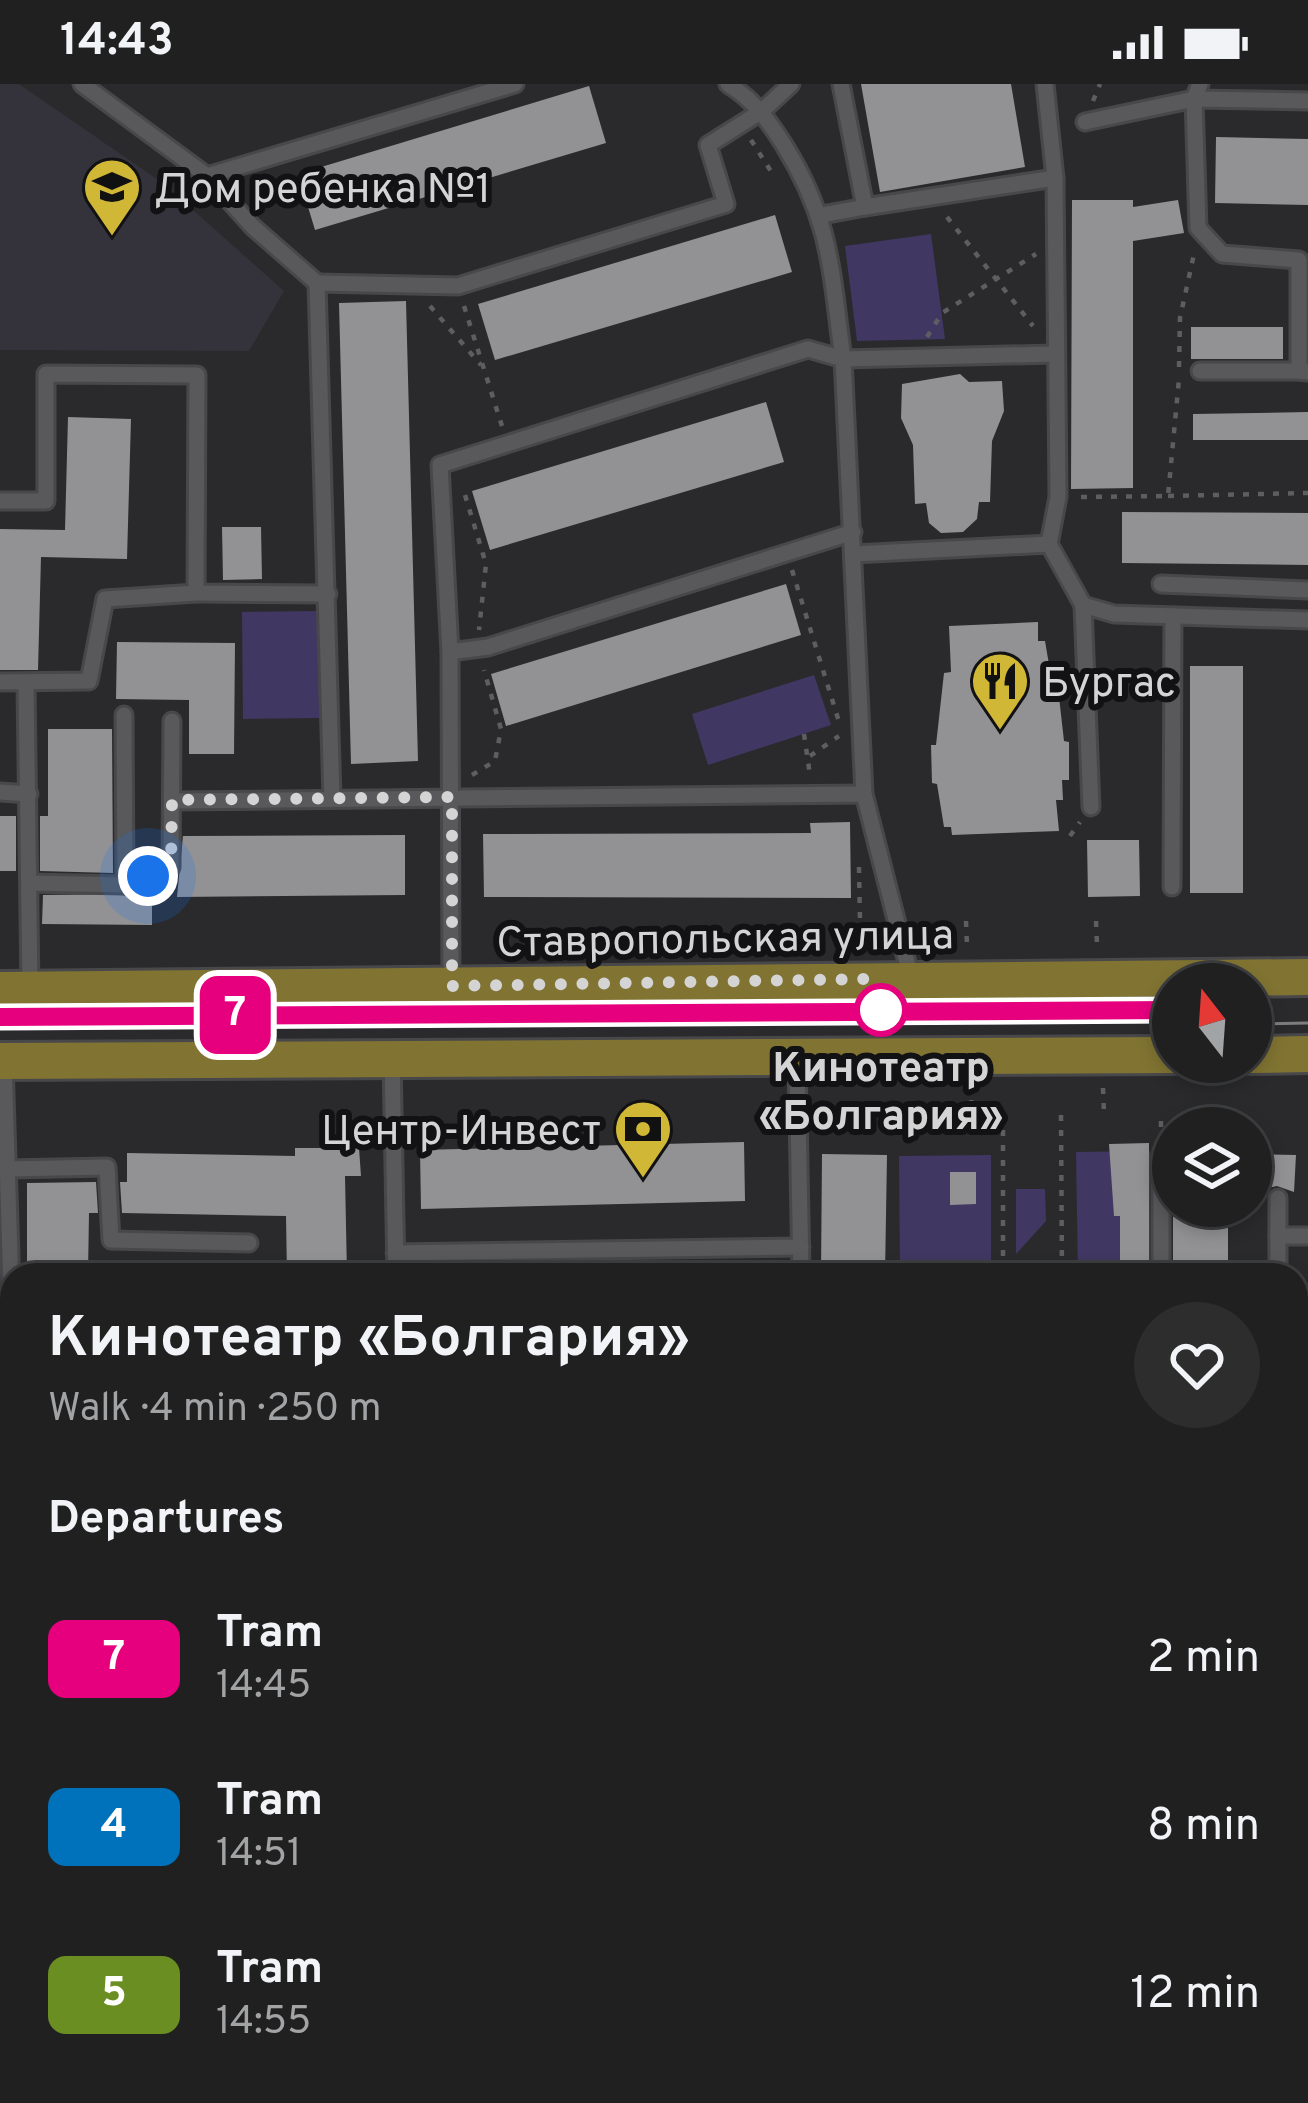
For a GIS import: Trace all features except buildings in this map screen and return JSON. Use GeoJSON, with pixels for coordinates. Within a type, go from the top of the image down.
{"type":"FeatureCollection","features":[{"type":"Feature","properties":{"kind":"main road","name":"Ставропольская улица"},"geometry":{"type":"LineString","coordinates":[[15,990],[1308,977]]}},
{"type":"Feature","properties":{"kind":"main road"},"geometry":{"type":"LineString","coordinates":[[2,1061],[1152,1054]]}},
{"type":"Feature","properties":{"kind":"main road"},"geometry":{"type":"LineString","coordinates":[[1272,1054],[1308,1054]]}},
{"type":"Feature","properties":{"kind":"lane"},"geometry":{"type":"LineString","coordinates":[[82,84],[207,176],[253,227],[317,283],[415,288],[458,286],[726,204],[708,145],[762,111],[790,84]]}},
{"type":"Feature","properties":{"kind":"lane"},"geometry":{"type":"LineString","coordinates":[[207,176],[515,84]]}},
{"type":"Feature","properties":{"kind":"lane"},"geometry":{"type":"LineString","coordinates":[[728,84],[762,111],[823,215],[843,359],[854,554],[858,794],[911,978]]}},
{"type":"Feature","properties":{"kind":"lane"},"geometry":{"type":"LineString","coordinates":[[841,84],[866,207]]}},
{"type":"Feature","properties":{"kind":"lane"},"geometry":{"type":"LineString","coordinates":[[1046,84],[1055,178],[1058,497],[1049,544],[1083,605],[1091,807]]}},
{"type":"Feature","properties":{"kind":"lane"},"geometry":{"type":"LineString","coordinates":[[1085,122],[1197,92],[1308,100]]}},
{"type":"Feature","properties":{"kind":"lane"},"geometry":{"type":"LineString","coordinates":[[1197,92],[1198,228],[1222,254],[1299,260],[1304,371],[1200,371]]}},
{"type":"Feature","properties":{"kind":"lane"},"geometry":{"type":"LineString","coordinates":[[823,215],[1055,178]]}},
{"type":"Feature","properties":{"kind":"lane"},"geometry":{"type":"LineString","coordinates":[[317,283],[332,799]]}},
{"type":"Feature","properties":{"kind":"lane"},"geometry":{"type":"LineString","coordinates":[[452,986],[449,652],[440,465],[792,352],[818,349],[843,359],[1054,355]]}},
{"type":"Feature","properties":{"kind":"lane"},"geometry":{"type":"LineString","coordinates":[[0,501],[46,501],[46,374],[197,375],[196,593]]}},
{"type":"Feature","properties":{"kind":"lane"},"geometry":{"type":"LineString","coordinates":[[449,652],[488,647],[853,532]]}},
{"type":"Feature","properties":{"kind":"lane"},"geometry":{"type":"LineString","coordinates":[[854,554],[908,555],[1049,544]]}},
{"type":"Feature","properties":{"kind":"lane"},"geometry":{"type":"LineString","coordinates":[[908,555],[909,574]]}},
{"type":"Feature","properties":{"kind":"lane"},"geometry":{"type":"LineString","coordinates":[[1161,584],[1308,590]]}},
{"type":"Feature","properties":{"kind":"lane"},"geometry":{"type":"LineString","coordinates":[[1213,617],[1214,589]]}},
{"type":"Feature","properties":{"kind":"lane"},"geometry":{"type":"LineString","coordinates":[[1274,619],[1276,589]]}},
{"type":"Feature","properties":{"kind":"lane"},"geometry":{"type":"LineString","coordinates":[[0,682],[89,681],[105,599],[196,593],[328,594]]}},
{"type":"Feature","properties":{"kind":"lane"},"geometry":{"type":"LineString","coordinates":[[1083,605],[1114,614],[1308,620]]}},
{"type":"Feature","properties":{"kind":"lane"},"geometry":{"type":"LineString","coordinates":[[1172,887],[1173,616]]}},
{"type":"Feature","properties":{"kind":"lane"},"geometry":{"type":"LineString","coordinates":[[15,990],[30,883],[26,682]]}},
{"type":"Feature","properties":{"kind":"lane"},"geometry":{"type":"LineString","coordinates":[[124,715],[125,885]]}},
{"type":"Feature","properties":{"kind":"lane"},"geometry":{"type":"LineString","coordinates":[[30,883],[125,885],[171,867],[172,721]]}},
{"type":"Feature","properties":{"kind":"lane"},"geometry":{"type":"LineString","coordinates":[[0,792],[28,794]]}},
{"type":"Feature","properties":{"kind":"lane"},"geometry":{"type":"LineString","coordinates":[[172,800],[858,794]]}},
{"type":"Feature","properties":{"kind":"lane"},"geometry":{"type":"LineString","coordinates":[[797,1057],[801,1263]]}},
{"type":"Feature","properties":{"kind":"lane"},"geometry":{"type":"LineString","coordinates":[[392,1058],[395,1263]]}},
{"type":"Feature","properties":{"kind":"lane"},"geometry":{"type":"LineString","coordinates":[[2,1061],[7,1169],[4,1236]]}},
{"type":"Feature","properties":{"kind":"lane"},"geometry":{"type":"LineString","coordinates":[[7,1169],[107,1167],[111,1240],[249,1243]]}},
{"type":"Feature","properties":{"kind":"lane"},"geometry":{"type":"LineString","coordinates":[[1278,1198],[1278,1263]]}},
{"type":"Feature","properties":{"kind":"lane"},"geometry":{"type":"LineString","coordinates":[[1160,1227],[1160,1263]]}},
{"type":"Feature","properties":{"kind":"lane"},"geometry":{"type":"LineString","coordinates":[[1278,1236],[1308,1236]]}},
{"type":"Feature","properties":{"kind":"lane"},"geometry":{"type":"LineString","coordinates":[[395,1253],[801,1247]]}},
{"type":"Feature","properties":{"kind":"path"},"geometry":{"type":"LineString","coordinates":[[1094,99],[1100,84]]}},
{"type":"Feature","properties":{"kind":"path"},"geometry":{"type":"LineString","coordinates":[[741,124],[779,184]]}},
{"type":"Feature","properties":{"kind":"path"},"geometry":{"type":"LineString","coordinates":[[930,197],[999,278],[1054,355]]}},
{"type":"Feature","properties":{"kind":"path"},"geometry":{"type":"LineString","coordinates":[[1168,496],[1178,431],[1180,318],[1198,228]]}},
{"type":"Feature","properties":{"kind":"path"},"geometry":{"type":"LineString","coordinates":[[915,357],[942,314],[1053,243]]}},
{"type":"Feature","properties":{"kind":"path"},"geometry":{"type":"LineString","coordinates":[[458,286],[507,443]]}},
{"type":"Feature","properties":{"kind":"path"},"geometry":{"type":"LineString","coordinates":[[415,288],[484,368]]}},
{"type":"Feature","properties":{"kind":"path"},"geometry":{"type":"LineString","coordinates":[[1058,497],[1308,493]]}},
{"type":"Feature","properties":{"kind":"path"},"geometry":{"type":"LineString","coordinates":[[787,553],[835,721],[846,730]]}},
{"type":"Feature","properties":{"kind":"path"},"geometry":{"type":"LineString","coordinates":[[844,709],[858,794]]}},
{"type":"Feature","properties":{"kind":"path"},"geometry":{"type":"LineString","coordinates":[[810,756],[846,730]]}},
{"type":"Feature","properties":{"kind":"path"},"geometry":{"type":"LineString","coordinates":[[804,734],[811,794]]}},
{"type":"Feature","properties":{"kind":"path"},"geometry":{"type":"LineString","coordinates":[[859,863],[860,922]]}},
{"type":"Feature","properties":{"kind":"path"},"geometry":{"type":"LineString","coordinates":[[966,920],[968,978]]}},
{"type":"Feature","properties":{"kind":"path"},"geometry":{"type":"LineString","coordinates":[[1096,921],[1098,977]]}},
{"type":"Feature","properties":{"kind":"path"},"geometry":{"type":"LineString","coordinates":[[1101,1055],[1104,1114]]}},
{"type":"Feature","properties":{"kind":"path"},"geometry":{"type":"LineString","coordinates":[[970,1056],[972,1115]]}},
{"type":"Feature","properties":{"kind":"path"},"geometry":{"type":"LineString","coordinates":[[1003,1115],[1004,1263]]}},
{"type":"Feature","properties":{"kind":"path"},"geometry":{"type":"LineString","coordinates":[[1060,1115],[1062,1263]]}},
{"type":"Feature","properties":{"kind":"shaded area","name":"Дом ребенка №1"},"geometry":{"type":"Polygon","coordinates":[[[0,84],[19,84],[164,184],[284,291],[249,351],[0,350],[0,84]]]}},
{"type":"Feature","properties":{"kind":"shaded area"},"geometry":{"type":"Polygon","coordinates":[[[931,234],[945,339],[857,341],[845,246],[931,234]]]}},
{"type":"Feature","properties":{"kind":"shaded area"},"geometry":{"type":"Polygon","coordinates":[[[321,611],[322,718],[243,719],[242,612],[321,611]]]}},
{"type":"Feature","properties":{"kind":"shaded area"},"geometry":{"type":"Polygon","coordinates":[[[814,675],[831,725],[708,765],[692,714],[814,675]]]}},
{"type":"Feature","properties":{"kind":"shaded area"},"geometry":{"type":"Polygon","coordinates":[[[1150,1151],[1150,1263],[1078,1263],[1076,1152],[1150,1151]]]}},
{"type":"Feature","properties":{"kind":"shaded area"},"geometry":{"type":"Polygon","coordinates":[[[991,1155],[991,1263],[900,1263],[899,1156],[991,1155]]]}},
{"type":"Feature","properties":{"kind":"shaded area"},"geometry":{"type":"Polygon","coordinates":[[[1016,1189],[1045,1189],[1046,1221],[1016,1254],[1016,1189]]]}},
{"type":"Feature","properties":{"kind":"tram line"},"geometry":{"type":"LineString","coordinates":[[0,1017],[1152,1010]]}},
{"type":"Feature","properties":{"kind":"tram line","name":"7"},"geometry":{"type":"LineString","coordinates":[[0,1017],[1152,1010]]}},
{"type":"Feature","properties":{"kind":"tram line"},"geometry":{"type":"LineString","coordinates":[[1272,1024],[1308,1023]]}},
{"type":"Feature","properties":{"kind":"place","name":"Дом ребенка №1"},"geometry":{"type":"Point","coordinates":[112,238]}},
{"type":"Feature","properties":{"kind":"place","name":"Бургас"},"geometry":{"type":"Point","coordinates":[1000,732]}},
{"type":"Feature","properties":{"kind":"place","name":"Кинотеатр «Болгария»"},"geometry":{"type":"Point","coordinates":[881,1010]}},
{"type":"Feature","properties":{"kind":"place","name":"Центр-Инвест"},"geometry":{"type":"Point","coordinates":[643,1180]}},
{"type":"Feature","properties":{"kind":"route"},"geometry":{"type":"LineString","coordinates":[[148,876],[171,867],[172,800],[452,797],[452,986],[865,979],[881,1010]]}}]}
